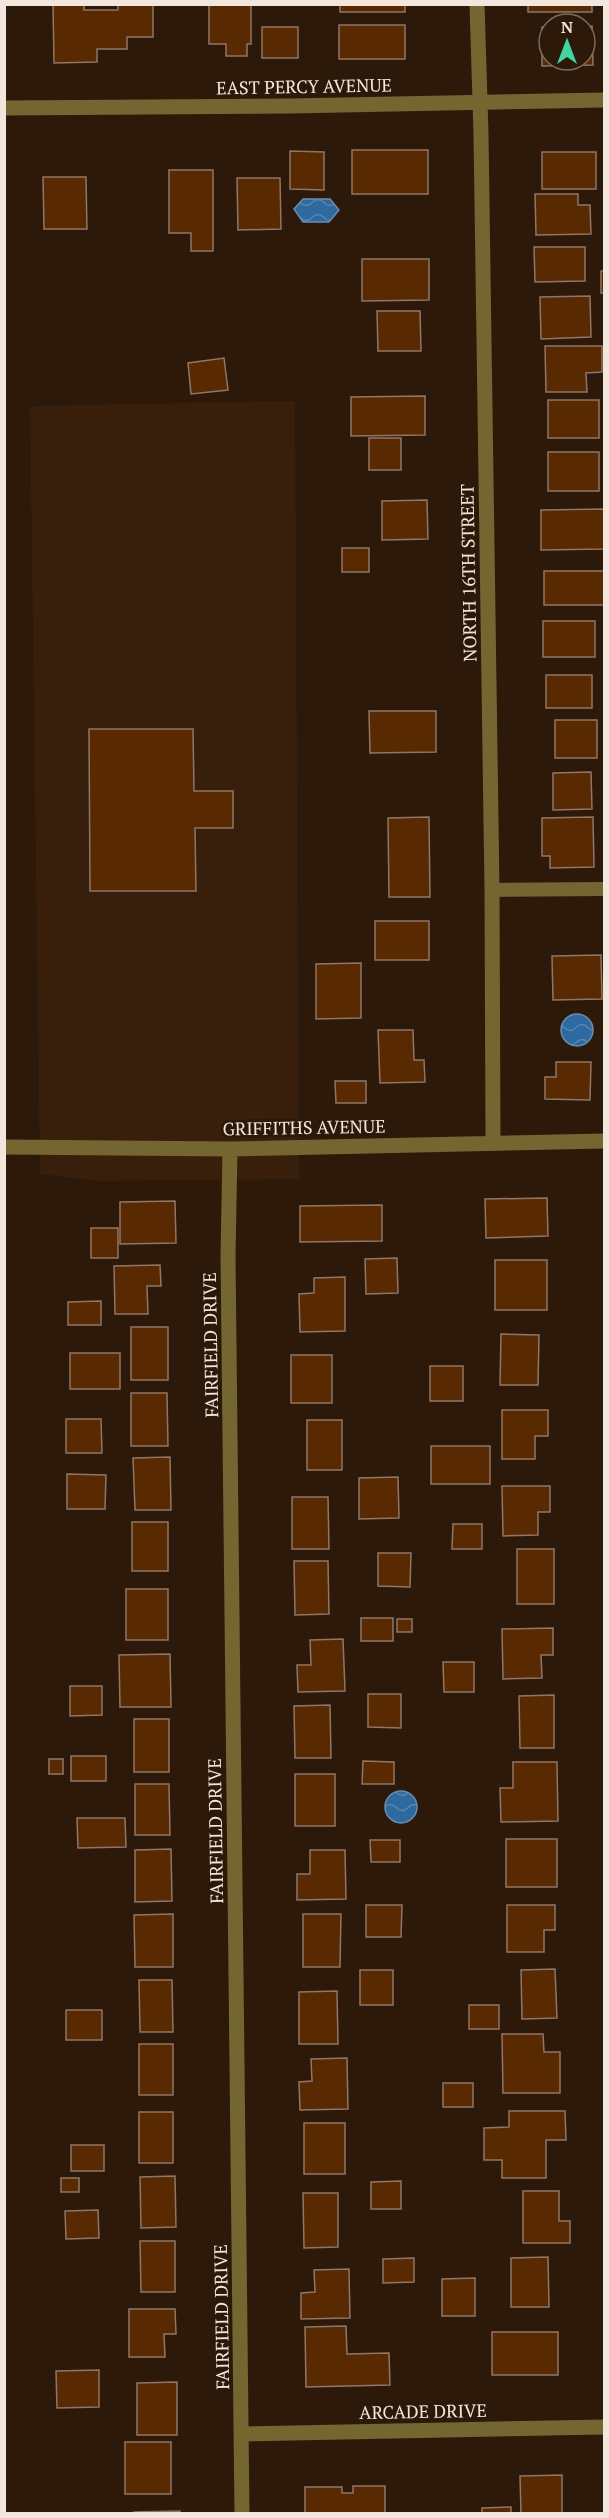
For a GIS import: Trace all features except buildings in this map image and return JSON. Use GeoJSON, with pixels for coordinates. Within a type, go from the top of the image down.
{"type":"FeatureCollection","features":[{"type":"Feature","properties":{"kind":"street","name":"NORTH 16TH STREET"},"geometry":{"type":"LineString","coordinates":[[477,4],[492,890],[493,1142]]}},
{"type":"Feature","properties":{"kind":"street","name":"EAST PERCY AVENUE"},"geometry":{"type":"LineString","coordinates":[[4,108],[604,100]]}},
{"type":"Feature","properties":{"kind":"street","name":"GRIFFITHS AVENUE"},"geometry":{"type":"LineString","coordinates":[[4,1147],[230,1149],[604,1141]]}},
{"type":"Feature","properties":{"kind":"street","name":"FAIRFIELD DRIVE"},"geometry":{"type":"LineString","coordinates":[[230,1149],[229,1280],[242,2514]]}},
{"type":"Feature","properties":{"kind":"street","name":"ARCADE DRIVE"},"geometry":{"type":"LineString","coordinates":[[242,2434],[604,2427]]}},
{"type":"Feature","properties":{"kind":"lane"},"geometry":{"type":"LineString","coordinates":[[492,890],[604,890]]}},
{"type":"Feature","properties":{"kind":"shaded area"},"geometry":{"type":"Polygon","coordinates":[[[295,401],[299,1179],[100,1181],[40,1174],[30,406],[295,401]]]}},
{"type":"Feature","properties":{"kind":"water"},"geometry":{"type":"Polygon","coordinates":[[[303,199],[330,199],[339,210],[329,222],[303,222],[294,209],[303,199]]]}},
{"type":"Feature","properties":{"kind":"water"},"geometry":{"type":"Polygon","coordinates":[[[577,1014],[588,1019],[593,1030],[588,1041],[577,1046],[566,1041],[561,1030],[566,1019],[577,1014]]]}},
{"type":"Feature","properties":{"kind":"water"},"geometry":{"type":"Polygon","coordinates":[[[401,1791],[412,1796],[417,1807],[412,1818],[401,1823],[390,1818],[385,1807],[390,1796],[401,1791]]]}}]}
